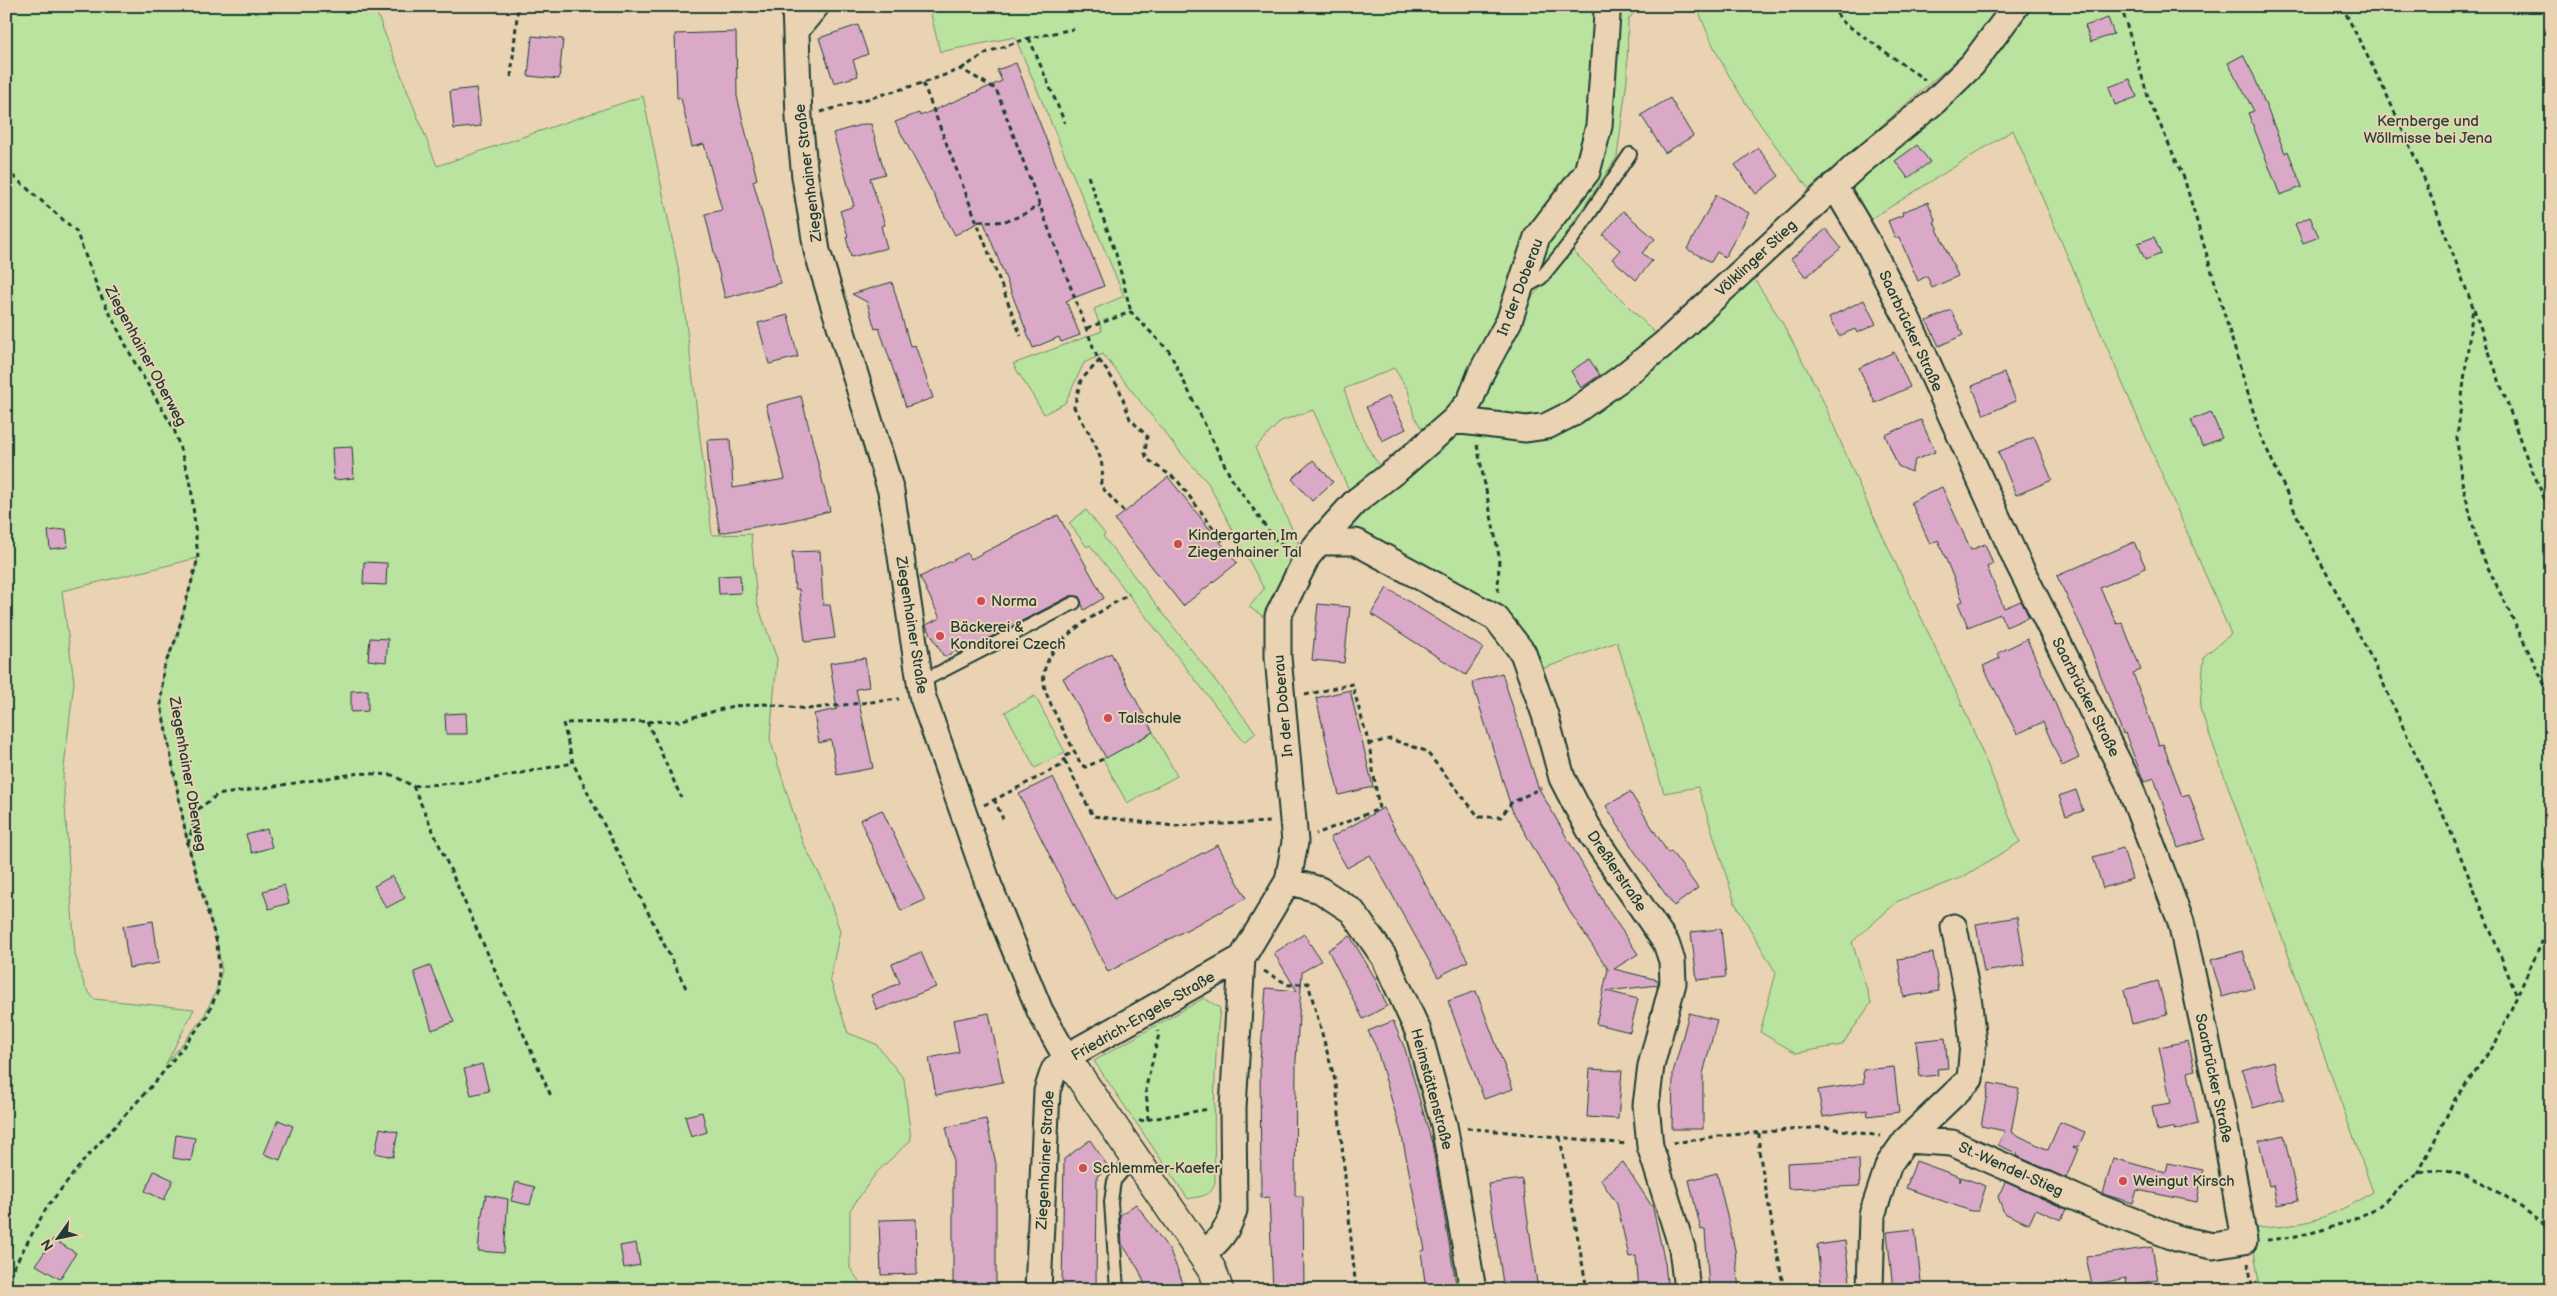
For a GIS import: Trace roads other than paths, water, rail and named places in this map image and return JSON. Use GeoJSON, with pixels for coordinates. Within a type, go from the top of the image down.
{"type":"FeatureCollection","features":[{"type":"Feature","properties":{"kind":"street","name":"Ziegenhainer Straße"},"geometry":{"type":"LineString","coordinates":[[816,6],[796,18],[799,118],[805,177],[817,251],[891,492],[910,691],[962,814],[1040,1011],[1066,1057],[1054,1070],[1046,1091],[1038,1290]]}},
{"type":"Feature","properties":{"kind":"street","name":"In der Doberau"},"geometry":{"type":"LineString","coordinates":[[1288,881],[1295,842],[1278,657],[1278,616],[1313,549],[1355,502],[1463,421],[1481,374],[1509,321],[1538,237],[1587,172],[1600,126],[1606,6]]}},
{"type":"Feature","properties":{"kind":"street","name":"Völklinger Stieg"},"geometry":{"type":"LineString","coordinates":[[1463,421],[1526,429],[1547,426],[1571,414],[1665,343],[1834,185],[1935,101],[1972,65],[2016,6]]}},
{"type":"Feature","properties":{"kind":"street","name":"Saarbrücker Straße"},"geometry":{"type":"LineString","coordinates":[[1834,185],[1866,239],[1908,320],[2017,561],[2128,782],[2181,922],[2224,1121],[2244,1241]]}},
{"type":"Feature","properties":{"kind":"street","name":"Dreßlerstraße"},"geometry":{"type":"LineString","coordinates":[[1313,549],[1356,542],[1496,618],[1522,654],[1544,715],[1562,778],[1593,836],[1666,942],[1672,962],[1672,983],[1649,1076],[1646,1105],[1650,1146],[1682,1248],[1687,1290]]}},
{"type":"Feature","properties":{"kind":"street","name":"Friedrich-Engels-Straße"},"geometry":{"type":"LineString","coordinates":[[1202,1255],[1218,1242],[1230,1225],[1234,1210],[1233,1108],[1242,958],[1288,881]]}},
{"type":"Feature","properties":{"kind":"street","name":"Heimstättenstraße"},"geometry":{"type":"LineString","coordinates":[[1288,881],[1320,890],[1352,911],[1384,957],[1418,1031],[1444,1125],[1473,1290]]}},
{"type":"Feature","properties":{"kind":"street"},"geometry":{"type":"LineString","coordinates":[[1870,1290],[1872,1215],[1889,1164],[1906,1140],[1970,1079],[1973,1044],[1969,1004],[1954,927]]}},
{"type":"Feature","properties":{"kind":"street","name":"Friedrich-Engels-Straße"},"geometry":{"type":"LineString","coordinates":[[1219,1290],[1212,1270],[1066,1057],[1242,958]]}},
{"type":"Feature","properties":{"kind":"street","name":"St.-Wendel-Stieg"},"geometry":{"type":"LineString","coordinates":[[1906,1140],[1952,1143],[2092,1205],[2179,1239],[2214,1246],[2244,1241]]}},
{"type":"Feature","properties":{"kind":"lane"},"geometry":{"type":"LineString","coordinates":[[1520,290],[1541,278],[1571,241],[1630,154]]}},
{"type":"Feature","properties":{"kind":"lane"},"geometry":{"type":"LineString","coordinates":[[910,691],[1074,603]]}},
{"type":"Feature","properties":{"kind":"lane"},"geometry":{"type":"LineString","coordinates":[[1117,1290],[1111,1202],[1114,1181],[1135,1156]]}},
{"type":"Feature","properties":{"kind":"place","name":"Kindergarten Im Ziegenhainer Tal"},"geometry":{"type":"Point","coordinates":[1178,544]}},
{"type":"Feature","properties":{"kind":"place","name":"Norma"},"geometry":{"type":"Point","coordinates":[981,601]}},
{"type":"Feature","properties":{"kind":"place","name":"Bäckerei & Konditorei Czech"},"geometry":{"type":"Point","coordinates":[940,636]}},
{"type":"Feature","properties":{"kind":"place","name":"Talschule"},"geometry":{"type":"Point","coordinates":[1108,718]}},
{"type":"Feature","properties":{"kind":"place","name":"Schlemmer-Kaefer"},"geometry":{"type":"Point","coordinates":[1083,1168]}},
{"type":"Feature","properties":{"kind":"place","name":"Weingut Kirsch"},"geometry":{"type":"Point","coordinates":[2123,1181]}},
{"type":"Feature","properties":{"kind":"park label","name":"Kernberge und Wöllmisse bei Jena"},"geometry":{"type":"Point","coordinates":[2428,130]}}]}
